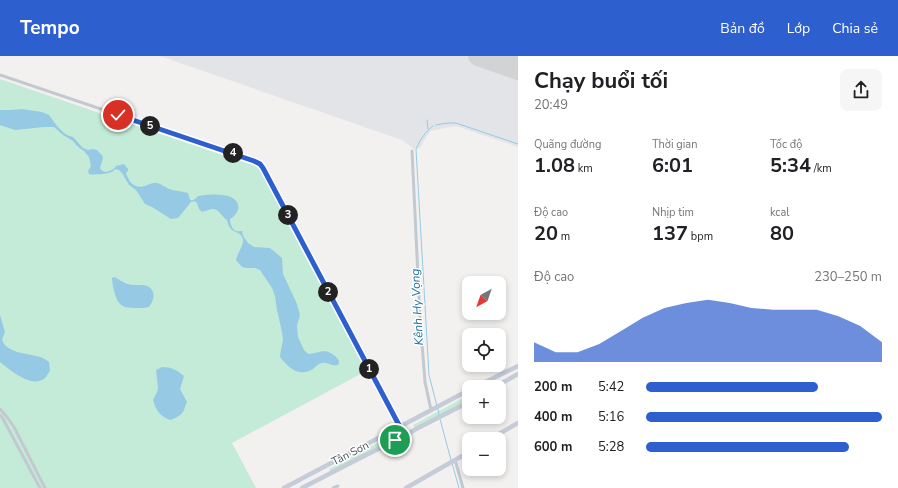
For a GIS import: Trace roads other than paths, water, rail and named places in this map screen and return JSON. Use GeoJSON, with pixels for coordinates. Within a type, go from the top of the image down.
{"type":"FeatureCollection","features":[{"type":"Feature","properties":{"kind":"street"},"geometry":{"type":"LineString","coordinates":[[0,75],[260,164],[400,427]]}},
{"type":"Feature","properties":{"kind":"street"},"geometry":{"type":"LineString","coordinates":[[412,152],[420,318],[425,382],[431,410]]}},
{"type":"Feature","properties":{"kind":"street"},"geometry":{"type":"LineString","coordinates":[[492,380],[518,366]]}},
{"type":"Feature","properties":{"kind":"street"},"geometry":{"type":"LineString","coordinates":[[506,381],[518,374]]}},
{"type":"Feature","properties":{"kind":"street","name":"Tân Sơn"},"geometry":{"type":"LineString","coordinates":[[284,488],[462,394]]}},
{"type":"Feature","properties":{"kind":"street","name":"Tân Sơn"},"geometry":{"type":"LineString","coordinates":[[302,488],[462,406]]}},
{"type":"Feature","properties":{"kind":"street"},"geometry":{"type":"LineString","coordinates":[[0,408],[17,432],[45,488]]}},
{"type":"Feature","properties":{"kind":"street"},"geometry":{"type":"LineString","coordinates":[[0,415],[12,434],[40,488]]}},
{"type":"Feature","properties":{"kind":"street"},"geometry":{"type":"LineString","coordinates":[[502,432],[518,423]]}},
{"type":"Feature","properties":{"kind":"street"},"geometry":{"type":"LineString","coordinates":[[406,424],[411,424],[413,427],[411,432]]}},
{"type":"Feature","properties":{"kind":"street"},"geometry":{"type":"LineString","coordinates":[[392,431],[390,438],[395,440]]}},
{"type":"Feature","properties":{"kind":"street"},"geometry":{"type":"LineString","coordinates":[[12,434],[17,432]]}},
{"type":"Feature","properties":{"kind":"street"},"geometry":{"type":"LineString","coordinates":[[406,488],[462,456]]}},
{"type":"Feature","properties":{"kind":"street"},"geometry":{"type":"LineString","coordinates":[[455,460],[463,488]]}},
{"type":"Feature","properties":{"kind":"street"},"geometry":{"type":"LineString","coordinates":[[329,465],[326,467],[326,471],[330,473]]}},
{"type":"Feature","properties":{"kind":"street"},"geometry":{"type":"LineString","coordinates":[[317,471],[321,473],[320,479]]}},
{"type":"Feature","properties":{"kind":"street"},"geometry":{"type":"LineString","coordinates":[[34,476],[38,474]]}},
{"type":"Feature","properties":{"kind":"street"},"geometry":{"type":"LineString","coordinates":[[333,488],[338,486]]}},
{"type":"Feature","properties":{"kind":"water"},"geometry":{"type":"Polygon","coordinates":[[[22,109],[42,112],[49,115],[63,132],[73,137],[83,148],[88,150],[97,150],[103,158],[100,168],[101,170],[106,172],[110,171],[116,166],[124,164],[128,169],[126,173],[129,179],[135,186],[141,187],[152,183],[157,183],[169,189],[188,193],[190,200],[194,200],[198,196],[223,195],[235,200],[238,204],[238,210],[230,219],[233,229],[242,231],[243,236],[248,243],[254,247],[270,248],[282,258],[283,274],[297,304],[300,315],[297,326],[298,337],[304,350],[308,354],[323,351],[329,352],[336,357],[339,362],[338,365],[321,363],[311,370],[300,372],[289,367],[280,357],[283,340],[275,296],[272,288],[260,270],[242,267],[236,260],[243,239],[241,235],[231,229],[227,220],[219,212],[213,209],[202,212],[197,203],[194,201],[191,202],[178,218],[171,219],[145,204],[136,190],[129,185],[119,170],[115,169],[110,173],[105,174],[89,174],[88,171],[91,166],[89,157],[73,141],[54,127],[15,130],[0,125],[0,110],[22,109]]]}},
{"type":"Feature","properties":{"kind":"water"},"geometry":{"type":"Polygon","coordinates":[[[114,277],[131,285],[145,285],[149,287],[154,296],[149,307],[131,308],[121,305],[117,300],[112,283],[112,278],[114,277]]]}},
{"type":"Feature","properties":{"kind":"water"},"geometry":{"type":"Polygon","coordinates":[[[0,315],[5,332],[2,339],[4,344],[8,348],[18,352],[41,357],[49,362],[50,370],[46,377],[40,381],[26,380],[0,362],[0,315]]]}},
{"type":"Feature","properties":{"kind":"water"},"geometry":{"type":"Polygon","coordinates":[[[162,367],[174,369],[184,376],[180,389],[187,402],[184,411],[171,420],[159,413],[153,400],[158,388],[156,370],[162,367]]]}},
{"type":"Feature","properties":{"kind":"waterway"},"geometry":{"type":"LineString","coordinates":[[427,120],[428,129]]}},
{"type":"Feature","properties":{"kind":"waterway","name":"Kênh Hy Vọng"},"geometry":{"type":"LineString","coordinates":[[436,125],[456,123],[518,144]]}},
{"type":"Feature","properties":{"kind":"waterway","name":"Kênh Hy Vọng"},"geometry":{"type":"LineString","coordinates":[[433,126],[423,136],[416,149],[429,375],[437,406]]}},
{"type":"Feature","properties":{"kind":"waterway","name":"Kênh Hy Vọng"},"geometry":{"type":"LineString","coordinates":[[438,409],[439,415]]}},
{"type":"Feature","properties":{"kind":"waterway","name":"Kênh Hy Vọng"},"geometry":{"type":"LineString","coordinates":[[440,419],[451,460]]}},
{"type":"Feature","properties":{"kind":"waterway","name":"Kênh Hy Vọng"},"geometry":{"type":"LineString","coordinates":[[452,463],[459,488]]}}]}
